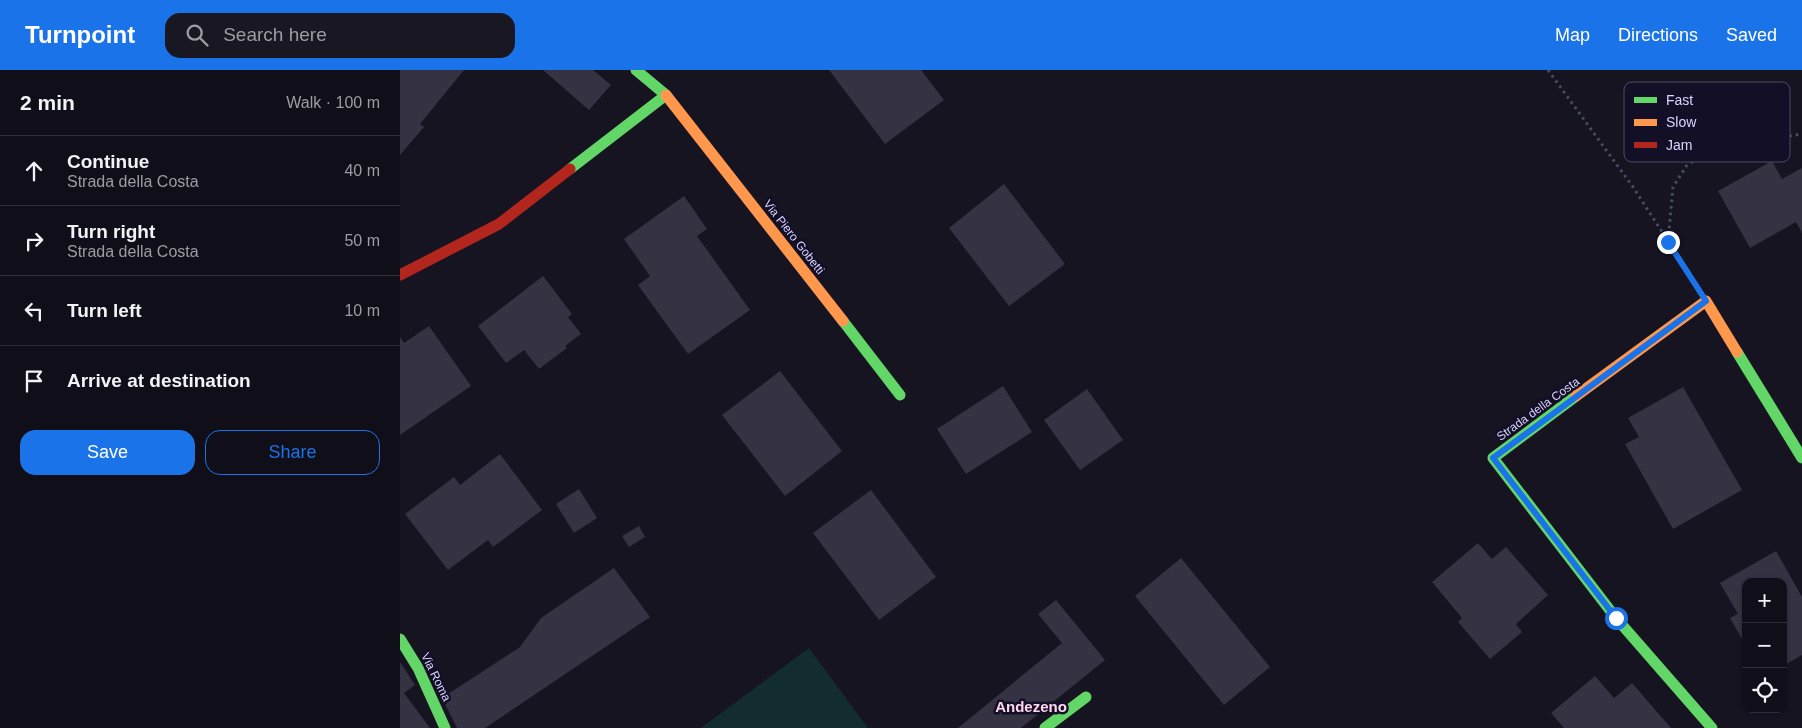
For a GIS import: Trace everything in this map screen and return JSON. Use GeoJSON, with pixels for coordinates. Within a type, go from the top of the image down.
{"type":"FeatureCollection","features":[{"type":"Feature","properties":{"kind":"street","name":"Via Piero Gobetti"},"geometry":{"type":"LineString","coordinates":[[636,70],[666,96],[900,395]]}},
{"type":"Feature","properties":{"kind":"street"},"geometry":{"type":"LineString","coordinates":[[400,276],[499,224],[666,96]]}},
{"type":"Feature","properties":{"kind":"street"},"geometry":{"type":"LineString","coordinates":[[1706,301],[1802,458]]}},
{"type":"Feature","properties":{"kind":"street","name":"Strada della Costa"},"geometry":{"type":"LineString","coordinates":[[1706,301],[1493,458],[1616,618],[1712,728]]}},
{"type":"Feature","properties":{"kind":"street","name":"Via Roma"},"geometry":{"type":"LineString","coordinates":[[400,639],[418,668],[445,728]]}},
{"type":"Feature","properties":{"kind":"street"},"geometry":{"type":"LineString","coordinates":[[1045,728],[1086,697]]}},
{"type":"Feature","properties":{"kind":"path"},"geometry":{"type":"LineString","coordinates":[[1548,70],[1634,187],[1706,301]]}},
{"type":"Feature","properties":{"kind":"path"},"geometry":{"type":"LineString","coordinates":[[1668,242],[1673,187],[1687,165],[1692,162]]}},
{"type":"Feature","properties":{"kind":"green space"},"geometry":{"type":"Polygon","coordinates":[[[809,648],[868,728],[701,728],[809,648]]]}},
{"type":"Feature","properties":{"kind":"building"},"geometry":{"type":"Polygon","coordinates":[[[400,70],[464,70],[420,124],[424,127],[400,155],[400,70]]]}},
{"type":"Feature","properties":{"kind":"building"},"geometry":{"type":"Polygon","coordinates":[[[543,70],[593,70],[611,85],[589,110],[543,70]]]}},
{"type":"Feature","properties":{"kind":"building"},"geometry":{"type":"Polygon","coordinates":[[[829,70],[921,70],[944,100],[885,144],[829,70]]]}},
{"type":"Feature","properties":{"kind":"building"},"geometry":{"type":"Polygon","coordinates":[[[1770,162],[1773,162],[1782,179],[1802,168],[1802,233],[1796,222],[1750,248],[1718,191],[1770,162]]]}},
{"type":"Feature","properties":{"kind":"building"},"geometry":{"type":"Polygon","coordinates":[[[1004,184],[1065,264],[1009,306],[949,228],[1004,184]]]}},
{"type":"Feature","properties":{"kind":"building"},"geometry":{"type":"Polygon","coordinates":[[[684,196],[707,229],[697,236],[750,310],[688,354],[638,285],[650,276],[624,239],[684,196]]]}},
{"type":"Feature","properties":{"kind":"building"},"geometry":{"type":"Polygon","coordinates":[[[543,276],[572,314],[568,317],[581,334],[565,346],[567,348],[539,369],[524,350],[506,363],[478,326],[543,276]]]}},
{"type":"Feature","properties":{"kind":"building"},"geometry":{"type":"Polygon","coordinates":[[[429,326],[471,386],[400,435],[400,337],[404,343],[429,326]]]}},
{"type":"Feature","properties":{"kind":"building"},"geometry":{"type":"Polygon","coordinates":[[[780,371],[842,451],[785,496],[722,415],[780,371]]]}},
{"type":"Feature","properties":{"kind":"building"},"geometry":{"type":"Polygon","coordinates":[[[1003,386],[1032,432],[966,474],[937,429],[1003,386]]]}},
{"type":"Feature","properties":{"kind":"building"},"geometry":{"type":"Polygon","coordinates":[[[1683,387],[1742,490],[1673,529],[1625,444],[1639,437],[1628,418],[1683,387]]]}},
{"type":"Feature","properties":{"kind":"building"},"geometry":{"type":"Polygon","coordinates":[[[1087,389],[1123,440],[1080,470],[1044,420],[1087,389]]]}},
{"type":"Feature","properties":{"kind":"building"},"geometry":{"type":"Polygon","coordinates":[[[500,454],[542,510],[493,547],[488,540],[448,570],[405,514],[454,477],[460,485],[500,454]]]}},
{"type":"Feature","properties":{"kind":"building"},"geometry":{"type":"Polygon","coordinates":[[[579,489],[597,518],[574,533],[556,504],[579,489]]]}},
{"type":"Feature","properties":{"kind":"building"},"geometry":{"type":"Polygon","coordinates":[[[871,490],[936,577],[879,620],[813,533],[871,490]]]}},
{"type":"Feature","properties":{"kind":"building"},"geometry":{"type":"Polygon","coordinates":[[[639,526],[645,537],[629,547],[622,536],[639,526]]]}},
{"type":"Feature","properties":{"kind":"building"},"geometry":{"type":"Polygon","coordinates":[[[1478,543],[1492,559],[1506,547],[1548,595],[1516,624],[1522,632],[1490,659],[1458,622],[1462,618],[1432,582],[1478,543]]]}},
{"type":"Feature","properties":{"kind":"building"},"geometry":{"type":"Polygon","coordinates":[[[1776,551],[1802,597],[1802,655],[1787,664],[1787,578],[1742,578],[1742,639],[1730,618],[1738,614],[1720,583],[1776,551]]]}},
{"type":"Feature","properties":{"kind":"building"},"geometry":{"type":"Polygon","coordinates":[[[1181,558],[1270,667],[1224,705],[1135,596],[1181,558]]]}},
{"type":"Feature","properties":{"kind":"building"},"geometry":{"type":"Polygon","coordinates":[[[614,568],[650,617],[485,728],[457,728],[442,698],[520,647],[541,618],[614,568]]]}},
{"type":"Feature","properties":{"kind":"building"},"geometry":{"type":"Polygon","coordinates":[[[1056,600],[1105,660],[1021,728],[958,728],[1062,643],[1038,614],[1056,600]]]}},
{"type":"Feature","properties":{"kind":"building"},"geometry":{"type":"Polygon","coordinates":[[[400,662],[415,685],[404,693],[430,728],[400,728],[400,662]]]}},
{"type":"Feature","properties":{"kind":"building"},"geometry":{"type":"Polygon","coordinates":[[[1595,676],[1614,698],[1632,683],[1671,728],[1564,728],[1551,713],[1595,676]]]}},
{"type":"Feature","properties":{"kind":"traffic: fast"},"geometry":{"type":"LineString","coordinates":[[570,169],[666,95],[636,70]]}},
{"type":"Feature","properties":{"kind":"traffic: fast"},"geometry":{"type":"LineString","coordinates":[[843,321],[900,395]]}},
{"type":"Feature","properties":{"kind":"traffic: fast"},"geometry":{"type":"LineString","coordinates":[[1737,352],[1802,458]]}},
{"type":"Feature","properties":{"kind":"traffic: fast"},"geometry":{"type":"LineString","coordinates":[[1576,396],[1493,458],[1616,618],[1712,728]]}},
{"type":"Feature","properties":{"kind":"traffic: fast"},"geometry":{"type":"LineString","coordinates":[[400,639],[418,668],[445,728]]}},
{"type":"Feature","properties":{"kind":"traffic: fast"},"geometry":{"type":"LineString","coordinates":[[1045,728],[1086,697]]}},
{"type":"Feature","properties":{"kind":"traffic: slow"},"geometry":{"type":"LineString","coordinates":[[666,95],[843,321]]}},
{"type":"Feature","properties":{"kind":"traffic: slow"},"geometry":{"type":"LineString","coordinates":[[1576,396],[1706,301],[1737,352]]}},
{"type":"Feature","properties":{"kind":"traffic: jam"},"geometry":{"type":"LineString","coordinates":[[400,275],[499,224],[570,169]]}},
{"type":"Feature","properties":{"kind":"district","name":"Andezeno"},"geometry":{"type":"Point","coordinates":[1031,707]}},
{"type":"Feature","properties":{"kind":"route"},"geometry":{"type":"LineString","coordinates":[[1616,618],[1493,458],[1706,301],[1668,242]]}}]}
